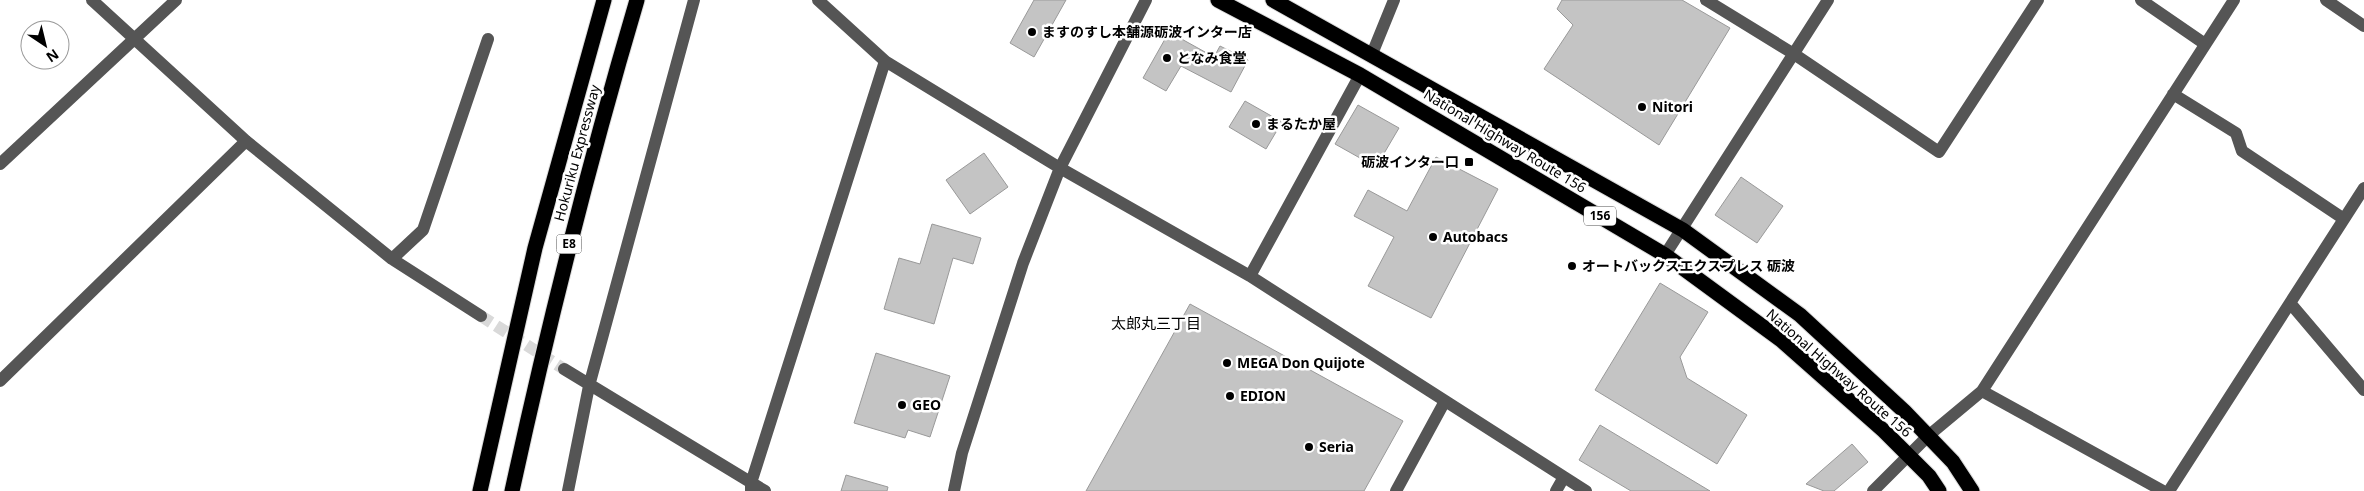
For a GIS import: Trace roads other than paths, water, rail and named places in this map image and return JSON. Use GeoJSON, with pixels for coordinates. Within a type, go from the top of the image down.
{"type":"FeatureCollection","features":[{"type":"Feature","properties":{"kind":"highway","name":"Hokuriku Expressway"},"geometry":{"type":"LineString","coordinates":[[480,491],[536,248],[604,0]]}},
{"type":"Feature","properties":{"kind":"highway","name":"Hokuriku Expressway"},"geometry":{"type":"LineString","coordinates":[[512,491],[566,253],[601,122],[637,0]]}},
{"type":"Feature","properties":{"kind":"highway","name":"National Highway Route 156"},"geometry":{"type":"LineString","coordinates":[[1218,0],[1360,75],[1665,255],[1780,340],[1908,455],[1929,476],[1940,491]]}},
{"type":"Feature","properties":{"kind":"highway","name":"National Highway Route 156"},"geometry":{"type":"LineString","coordinates":[[1273,0],[1682,230],[1800,315],[1904,411],[1953,462],[1972,491]]}},
{"type":"Feature","properties":{"kind":"street"},"geometry":{"type":"LineString","coordinates":[[92,0],[133,40],[246,141],[392,259],[481,316]]}},
{"type":"Feature","properties":{"kind":"street"},"geometry":{"type":"LineString","coordinates":[[0,164],[176,0]]}},
{"type":"Feature","properties":{"kind":"street"},"geometry":{"type":"LineString","coordinates":[[568,491],[588,386],[694,0]]}},
{"type":"Feature","properties":{"kind":"street"},"geometry":{"type":"LineString","coordinates":[[818,0],[885,61],[1060,168],[1250,276],[1586,491]]}},
{"type":"Feature","properties":{"kind":"street"},"geometry":{"type":"LineString","coordinates":[[954,491],[962,454],[1023,263],[1060,168],[1146,0]]}},
{"type":"Feature","properties":{"kind":"street"},"geometry":{"type":"LineString","coordinates":[[1372,54],[1394,0]]}},
{"type":"Feature","properties":{"kind":"street"},"geometry":{"type":"LineString","coordinates":[[1706,0],[1794,54],[1939,152],[2038,0]]}},
{"type":"Feature","properties":{"kind":"street"},"geometry":{"type":"LineString","coordinates":[[1665,255],[1828,0]]}},
{"type":"Feature","properties":{"kind":"street"},"geometry":{"type":"LineString","coordinates":[[2142,0],[2205,44]]}},
{"type":"Feature","properties":{"kind":"street"},"geometry":{"type":"LineString","coordinates":[[1873,491],[1928,436],[1982,391],[2234,0]]}},
{"type":"Feature","properties":{"kind":"street"},"geometry":{"type":"LineString","coordinates":[[2326,0],[2364,26]]}},
{"type":"Feature","properties":{"kind":"street"},"geometry":{"type":"LineString","coordinates":[[392,259],[423,230],[488,39]]}},
{"type":"Feature","properties":{"kind":"street"},"geometry":{"type":"LineString","coordinates":[[751,487],[885,61]]}},
{"type":"Feature","properties":{"kind":"street"},"geometry":{"type":"LineString","coordinates":[[1250,276],[1360,75]]}},
{"type":"Feature","properties":{"kind":"street"},"geometry":{"type":"LineString","coordinates":[[2172,94],[2236,133],[2242,151],[2344,219]]}},
{"type":"Feature","properties":{"kind":"street"},"geometry":{"type":"LineString","coordinates":[[0,381],[246,141]]}},
{"type":"Feature","properties":{"kind":"street"},"geometry":{"type":"LineString","coordinates":[[2169,491],[2364,188]]}},
{"type":"Feature","properties":{"kind":"street"},"geometry":{"type":"LineString","coordinates":[[2290,303],[2364,390]]}},
{"type":"Feature","properties":{"kind":"street"},"geometry":{"type":"LineString","coordinates":[[564,370],[751,487],[765,491]]}},
{"type":"Feature","properties":{"kind":"street"},"geometry":{"type":"LineString","coordinates":[[1982,391],[2163,491]]}},
{"type":"Feature","properties":{"kind":"street"},"geometry":{"type":"LineString","coordinates":[[1396,491],[1445,401]]}},
{"type":"Feature","properties":{"kind":"street"},"geometry":{"type":"LineString","coordinates":[[1556,491],[1564,477]]}},
{"type":"Feature","properties":{"kind":"tunnel"},"geometry":{"type":"LineString","coordinates":[[481,316],[564,369]]}},
{"type":"Feature","properties":{"kind":"place","name":"ますのすし本舗源砺波インター店"},"geometry":{"type":"Point","coordinates":[1032,32]}},
{"type":"Feature","properties":{"kind":"place","name":"となみ食堂"},"geometry":{"type":"Point","coordinates":[1167,58]}},
{"type":"Feature","properties":{"kind":"place","name":"Nitori"},"geometry":{"type":"Point","coordinates":[1642,107]}},
{"type":"Feature","properties":{"kind":"place","name":"まるたか屋"},"geometry":{"type":"Point","coordinates":[1256,124]}},
{"type":"Feature","properties":{"kind":"place","name":"砺波インター口"},"geometry":{"type":"Point","coordinates":[1469,162]}},
{"type":"Feature","properties":{"kind":"place","name":"Autobacs"},"geometry":{"type":"Point","coordinates":[1433,237]}},
{"type":"Feature","properties":{"kind":"place","name":"オートバックスエクスプレス 砺波"},"geometry":{"type":"Point","coordinates":[1572,266]}},
{"type":"Feature","properties":{"kind":"place","name":"MEGA Don Quijote"},"geometry":{"type":"Point","coordinates":[1227,363]}},
{"type":"Feature","properties":{"kind":"place","name":"EDION"},"geometry":{"type":"Point","coordinates":[1230,396]}},
{"type":"Feature","properties":{"kind":"place","name":"GEO"},"geometry":{"type":"Point","coordinates":[902,405]}},
{"type":"Feature","properties":{"kind":"place","name":"Seria"},"geometry":{"type":"Point","coordinates":[1309,447]}},
{"type":"Feature","properties":{"kind":"district","name":"太郎丸三丁目"},"geometry":{"type":"Point","coordinates":[1156,324]}}]}
